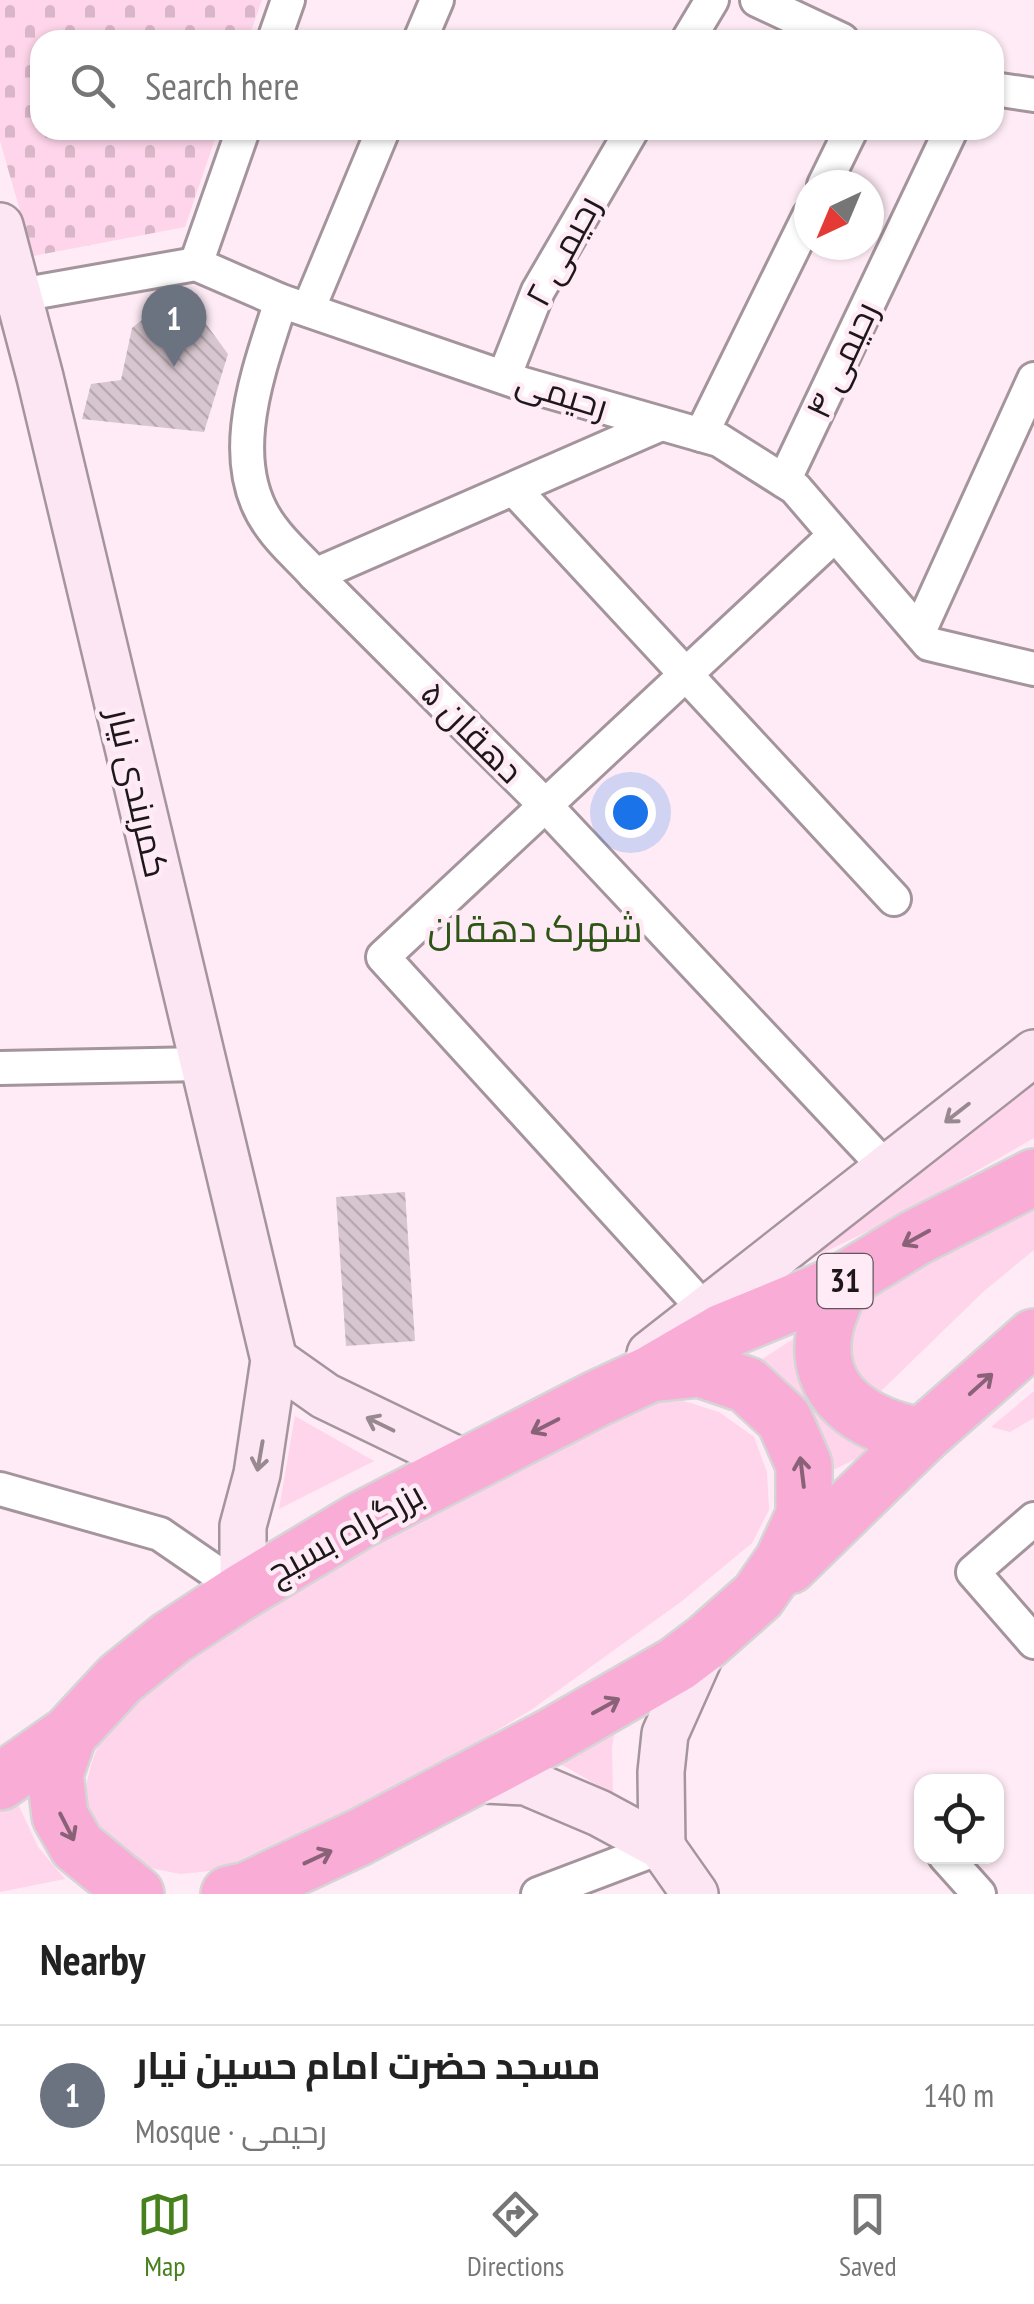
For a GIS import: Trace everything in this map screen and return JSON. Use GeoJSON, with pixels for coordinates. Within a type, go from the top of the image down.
{"type":"FeatureCollection","features":[{"type":"Feature","properties":{"kind":"highway","name":"بزرگراه بسیج"},"geometry":{"type":"LineString","coordinates":[[0,1782],[69,1734],[133,1669],[170,1638],[361,1520],[650,1374],[722,1332],[841,1283],[915,1238],[1034,1177]]}},
{"type":"Feature","properties":{"kind":"highway"},"geometry":{"type":"LineString","coordinates":[[841,1283],[824,1330],[825,1373],[853,1411],[888,1430],[922,1436]]}},
{"type":"Feature","properties":{"kind":"highway","name":"بزرگراه بسیج"},"geometry":{"type":"LineString","coordinates":[[228,1894],[246,1890],[360,1837],[677,1664],[758,1596],[922,1436],[1034,1337]]}},
{"type":"Feature","properties":{"kind":"highway","name":"بزرگراه بسیج"},"geometry":{"type":"LineString","coordinates":[[650,1374],[700,1369],[747,1385],[784,1418],[804,1465],[804,1514],[783,1560],[758,1596]]}},
{"type":"Feature","properties":{"kind":"highway","name":"بزرگراه بسیج"},"geometry":{"type":"LineString","coordinates":[[69,1734],[54,1774],[60,1816],[78,1846],[136,1894]]}},
{"type":"Feature","properties":{"kind":"main road","name":"کمربندی نیار"},"geometry":{"type":"LineString","coordinates":[[0,226],[15,310],[274,1360]]}},
{"type":"Feature","properties":{"kind":"main road"},"geometry":{"type":"LineString","coordinates":[[596,1399],[704,1309],[1034,1053]]}},
{"type":"Feature","properties":{"kind":"main road"},"geometry":{"type":"LineString","coordinates":[[243,1590],[243,1526],[257,1474],[274,1360],[325,1396],[468,1465]]}},
{"type":"Feature","properties":{"kind":"main road"},"geometry":{"type":"LineString","coordinates":[[662,1847],[660,1772],[665,1734],[706,1642]]}},
{"type":"Feature","properties":{"kind":"main road"},"geometry":{"type":"LineString","coordinates":[[464,1780],[526,1782],[582,1805],[662,1847],[695,1894]]}},
{"type":"Feature","properties":{"kind":"street"},"geometry":{"type":"LineString","coordinates":[[278,30],[288,0]]}},
{"type":"Feature","properties":{"kind":"street"},"geometry":{"type":"LineString","coordinates":[[424,30],[437,0]]}},
{"type":"Feature","properties":{"kind":"street"},"geometry":{"type":"LineString","coordinates":[[694,30],[712,0]]}},
{"type":"Feature","properties":{"kind":"street"},"geometry":{"type":"LineString","coordinates":[[756,0],[820,30]]}},
{"type":"Feature","properties":{"kind":"street"},"geometry":{"type":"LineString","coordinates":[[1004,90],[1034,95]]}},
{"type":"Feature","properties":{"kind":"street"},"geometry":{"type":"LineString","coordinates":[[15,310],[196,264],[239,140]]}},
{"type":"Feature","properties":{"kind":"street","name":"دهقان ۵"},"geometry":{"type":"LineString","coordinates":[[378,140],[255,384],[248,446],[251,487],[270,526],[545,805],[886,1168]]}},
{"type":"Feature","properties":{"kind":"street","name":"رحیمی ۲"},"geometry":{"type":"LineString","coordinates":[[504,377],[538,291],[626,140]]}},
{"type":"Feature","properties":{"kind":"street"},"geometry":{"type":"LineString","coordinates":[[831,170],[846,140]]}},
{"type":"Feature","properties":{"kind":"street","name":"رحیمی ۴"},"geometry":{"type":"LineString","coordinates":[[784,481],[945,140]]}},
{"type":"Feature","properties":{"kind":"street"},"geometry":{"type":"LineString","coordinates":[[701,435],[794,246]]}},
{"type":"Feature","properties":{"kind":"street","name":"رحیمی"},"geometry":{"type":"LineString","coordinates":[[196,264],[294,306],[504,377],[719,440],[795,488],[929,644],[1034,669]]}},
{"type":"Feature","properties":{"kind":"street"},"geometry":{"type":"LineString","coordinates":[[919,632],[1034,379]]}},
{"type":"Feature","properties":{"kind":"street"},"geometry":{"type":"LineString","coordinates":[[315,574],[661,424]]}},
{"type":"Feature","properties":{"kind":"street"},"geometry":{"type":"LineString","coordinates":[[514,490],[894,899]]}},
{"type":"Feature","properties":{"kind":"street"},"geometry":{"type":"LineString","coordinates":[[704,1309],[383,957],[835,535]]}},
{"type":"Feature","properties":{"kind":"street"},"geometry":{"type":"LineString","coordinates":[[0,1068],[202,1064]]}},
{"type":"Feature","properties":{"kind":"street"},"geometry":{"type":"LineString","coordinates":[[0,1489],[160,1534],[243,1590]]}},
{"type":"Feature","properties":{"kind":"street"},"geometry":{"type":"LineString","coordinates":[[1034,1519],[973,1572],[1034,1642]]}},
{"type":"Feature","properties":{"kind":"street"},"geometry":{"type":"LineString","coordinates":[[538,1894],[662,1847]]}},
{"type":"Feature","properties":{"kind":"street"},"geometry":{"type":"LineString","coordinates":[[952,1864],[979,1894]]}},
{"type":"Feature","properties":{"kind":"green space"},"geometry":{"type":"Polygon","coordinates":[[[0,0],[262,0],[252,30],[30,30],[30,140],[215,140],[185,227],[33,256],[0,141],[0,0]]]}},
{"type":"Feature","properties":{"kind":"green space"},"geometry":{"type":"Polygon","coordinates":[[[1034,1075],[1034,1138],[889,1221],[760,1283],[1034,1075]]]}},
{"type":"Feature","properties":{"kind":"green space"},"geometry":{"type":"Polygon","coordinates":[[[1034,1202],[1034,1250],[983,1292],[879,1393],[862,1387],[848,1356],[848,1300],[940,1257],[1034,1202]]]}},
{"type":"Feature","properties":{"kind":"green space"},"geometry":{"type":"Polygon","coordinates":[[[798,1336],[828,1419],[870,1452],[823,1475],[759,1361],[798,1336]]]}},
{"type":"Feature","properties":{"kind":"green space"},"geometry":{"type":"Polygon","coordinates":[[[1034,1391],[1034,1418],[1010,1432],[991,1427],[1034,1391]]]}},
{"type":"Feature","properties":{"kind":"green space"},"geometry":{"type":"Polygon","coordinates":[[[684,1401],[719,1412],[754,1437],[767,1472],[769,1510],[752,1543],[682,1601],[531,1710],[451,1758],[218,1870],[181,1874],[155,1869],[133,1860],[95,1831],[86,1811],[85,1789],[101,1738],[119,1715],[230,1630],[484,1477],[653,1403],[684,1401]]]}},
{"type":"Feature","properties":{"kind":"green space"},"geometry":{"type":"Polygon","coordinates":[[[295,1416],[374,1461],[279,1509],[295,1416]]]}},
{"type":"Feature","properties":{"kind":"green space"},"geometry":{"type":"Polygon","coordinates":[[[621,1699],[612,1747],[613,1794],[566,1767],[525,1752],[621,1699]]]}},
{"type":"Feature","properties":{"kind":"green space"},"geometry":{"type":"Polygon","coordinates":[[[10,1798],[18,1804],[38,1847],[65,1879],[0,1892],[0,1807],[10,1798]]]}},
{"type":"Feature","properties":{"kind":"building"},"geometry":{"type":"Polygon","coordinates":[[[153,311],[206,324],[228,354],[204,432],[82,419],[91,384],[121,380],[132,328],[153,311]]]}},
{"type":"Feature","properties":{"kind":"building"},"geometry":{"type":"Polygon","coordinates":[[[405,1192],[415,1341],[346,1346],[336,1197],[405,1192]]]}},
{"type":"Feature","properties":{"kind":"place","name":"مسجد حضرت امام حسین نیار"},"geometry":{"type":"Point","coordinates":[174,367]}},
{"type":"Feature","properties":{"kind":"district","name":"شهرک دهقان"},"geometry":{"type":"Point","coordinates":[535,929]}}]}
